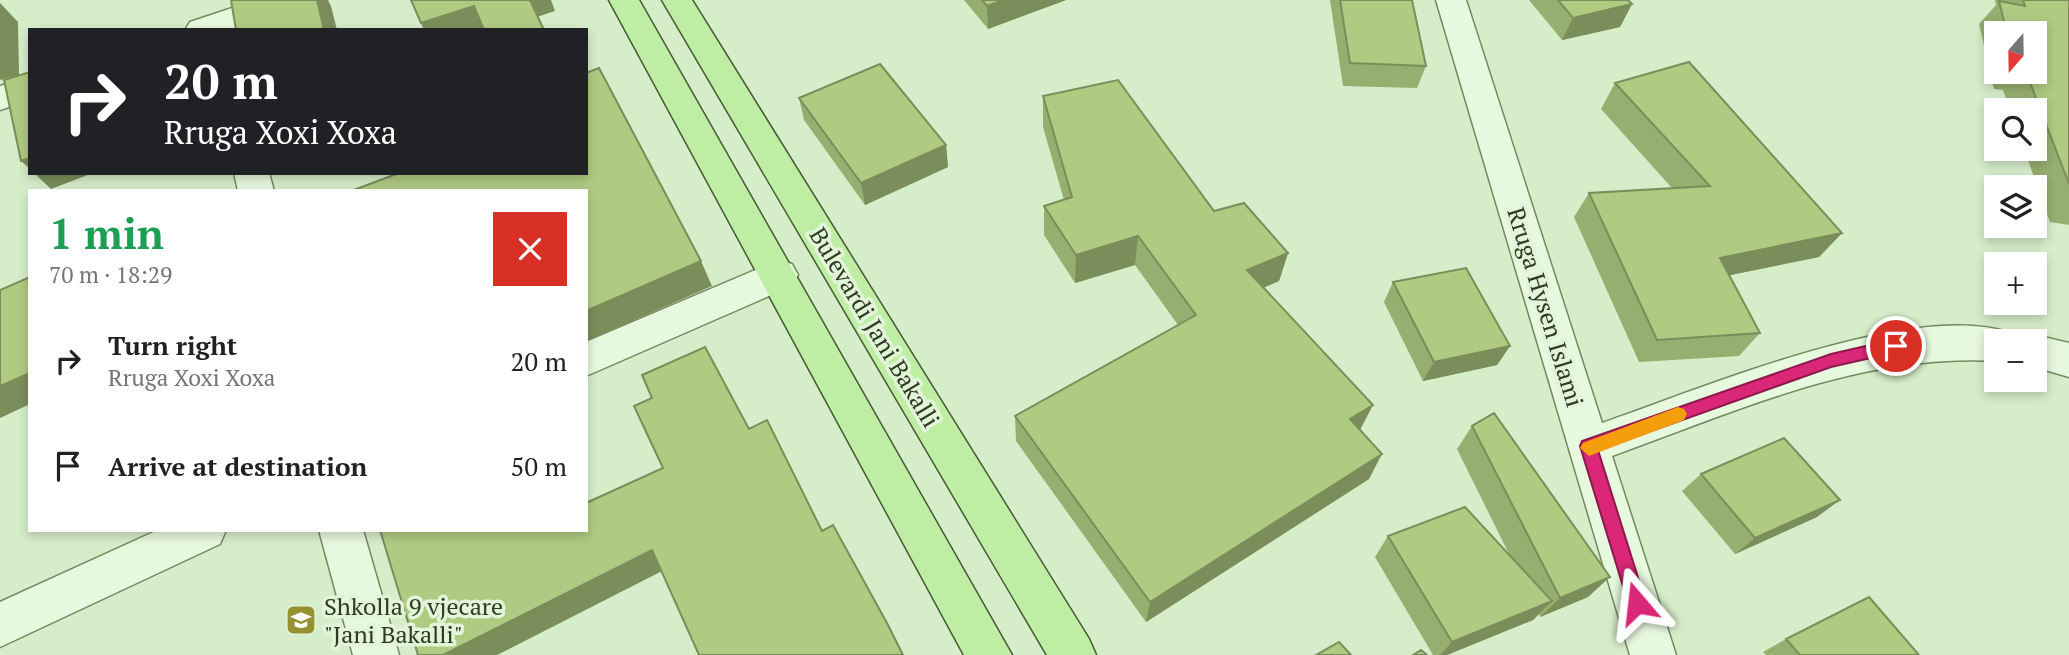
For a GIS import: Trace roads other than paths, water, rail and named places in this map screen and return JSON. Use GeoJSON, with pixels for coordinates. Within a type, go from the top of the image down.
{"type":"FeatureCollection","features":[{"type":"Feature","properties":{"kind":"main road"},"geometry":{"type":"LineString","coordinates":[[624,0],[989,655]]}},
{"type":"Feature","properties":{"kind":"main road","name":"Bulevardi Jani Bakalli"},"geometry":{"type":"LineString","coordinates":[[677,0],[1073,655]]}},
{"type":"Feature","properties":{"kind":"street"},"geometry":{"type":"LineString","coordinates":[[210,21],[289,0]]}},
{"type":"Feature","properties":{"kind":"street","name":"Rruga Hysen Islami"},"geometry":{"type":"LineString","coordinates":[[1451,0],[1653,655]]}},
{"type":"Feature","properties":{"kind":"street"},"geometry":{"type":"LineString","coordinates":[[0,98],[28,89]]}},
{"type":"Feature","properties":{"kind":"street"},"geometry":{"type":"LineString","coordinates":[[588,359],[779,275]]}},
{"type":"Feature","properties":{"kind":"street"},"geometry":{"type":"LineString","coordinates":[[1588,446],[1831,360],[1896,346],[1961,341],[1984,344]]}},
{"type":"Feature","properties":{"kind":"street"},"geometry":{"type":"LineString","coordinates":[[2047,354],[2069,359]]}},
{"type":"Feature","properties":{"kind":"street"},"geometry":{"type":"LineString","coordinates":[[0,625],[201,532]]}},
{"type":"Feature","properties":{"kind":"street"},"geometry":{"type":"LineString","coordinates":[[342,532],[376,655]]}},
{"type":"Feature","properties":{"kind":"place","name":"Shkolla 9 vjecare \"Jani Bakalli\""},"geometry":{"type":"Point","coordinates":[301,620]}}]}
